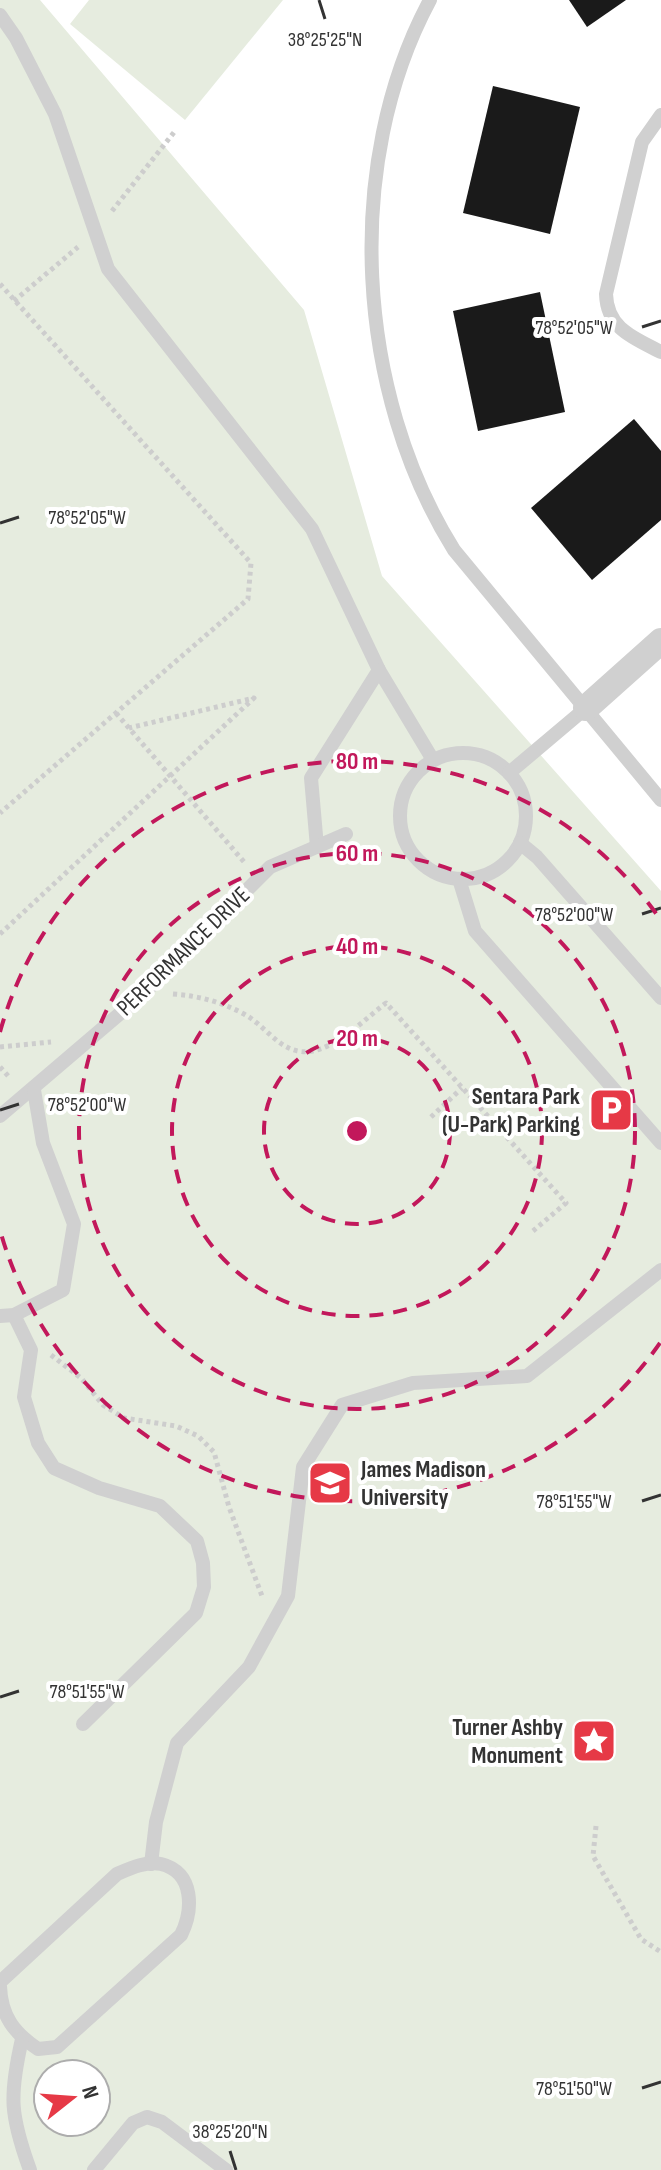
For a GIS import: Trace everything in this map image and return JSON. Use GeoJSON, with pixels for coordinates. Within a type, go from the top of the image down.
{"type":"FeatureCollection","features":[{"type":"Feature","properties":{"kind":"street"},"geometry":{"type":"LineString","coordinates":[[586,708],[661,641]]}},
{"type":"Feature","properties":{"kind":"lane"},"geometry":{"type":"LineString","coordinates":[[430,0],[412,33],[398,74],[378,157],[371,259],[381,347],[404,438],[431,513],[480,584],[661,800]]}},
{"type":"Feature","properties":{"kind":"lane"},"geometry":{"type":"LineString","coordinates":[[0,15],[16,38],[55,114],[108,269],[312,529],[379,670],[433,760]]}},
{"type":"Feature","properties":{"kind":"lane"},"geometry":{"type":"LineString","coordinates":[[661,115],[642,142],[606,294],[607,307],[616,325],[661,352]]}},
{"type":"Feature","properties":{"kind":"lane"},"geometry":{"type":"LineString","coordinates":[[317,847],[311,778],[379,670]]}},
{"type":"Feature","properties":{"kind":"lane"},"geometry":{"type":"LineString","coordinates":[[509,773],[586,708]]}},
{"type":"Feature","properties":{"kind":"lane"},"geometry":{"type":"LineString","coordinates":[[448,755],[473,755],[496,763],[509,773],[523,799],[526,814],[520,843],[500,868],[486,875],[459,879],[437,874],[422,864],[403,835],[402,801],[408,784],[433,760],[448,755]]}},
{"type":"Feature","properties":{"kind":"lane","name":"PERFORMANCE DRIVE"},"geometry":{"type":"LineString","coordinates":[[0,1116],[144,993],[270,867],[346,834]]}},
{"type":"Feature","properties":{"kind":"lane"},"geometry":{"type":"LineString","coordinates":[[520,843],[537,857],[661,998]]}},
{"type":"Feature","properties":{"kind":"lane"},"geometry":{"type":"LineString","coordinates":[[459,879],[475,931],[661,1143]]}},
{"type":"Feature","properties":{"kind":"lane"},"geometry":{"type":"LineString","coordinates":[[34,1090],[43,1143],[74,1224],[63,1290],[7,1316],[31,1350],[24,1397],[38,1443],[54,1468],[99,1488],[160,1506],[197,1541],[203,1563],[204,1587],[196,1613],[83,1724]]}},
{"type":"Feature","properties":{"kind":"lane"},"geometry":{"type":"LineString","coordinates":[[151,1864],[156,1822],[177,1743],[249,1667],[288,1596],[303,1467],[342,1405],[413,1383],[527,1376],[661,1270]]}},
{"type":"Feature","properties":{"kind":"lane"},"geometry":{"type":"LineString","coordinates":[[163,1864],[180,1877],[191,1896],[191,1916],[181,1935],[57,2047],[38,2049],[22,2039],[6,2019],[0,1984],[117,1874],[139,1865],[163,1864]]}},
{"type":"Feature","properties":{"kind":"lane"},"geometry":{"type":"LineString","coordinates":[[22,2039],[11,2086],[15,2127],[30,2170]]}},
{"type":"Feature","properties":{"kind":"lane"},"geometry":{"type":"LineString","coordinates":[[0,2064],[16,2067]]}},
{"type":"Feature","properties":{"kind":"lane"},"geometry":{"type":"LineString","coordinates":[[94,2170],[133,2123],[147,2117],[162,2122],[226,2170]]}},
{"type":"Feature","properties":{"kind":"path"},"geometry":{"type":"LineString","coordinates":[[0,284],[251,563],[248,599],[0,813]]}},
{"type":"Feature","properties":{"kind":"path"},"geometry":{"type":"LineString","coordinates":[[0,934],[254,698],[129,728]]}},
{"type":"Feature","properties":{"kind":"path"},"geometry":{"type":"LineString","coordinates":[[116,713],[258,879]]}},
{"type":"Feature","properties":{"kind":"path"},"geometry":{"type":"LineString","coordinates":[[144,993],[204,996],[247,1016],[284,1048],[312,1051],[341,1037],[386,1003],[566,1203],[533,1231]]}},
{"type":"Feature","properties":{"kind":"path"},"geometry":{"type":"LineString","coordinates":[[0,1047],[91,1038]]}},
{"type":"Feature","properties":{"kind":"path"},"geometry":{"type":"LineString","coordinates":[[431,1117],[462,1088]]}},
{"type":"Feature","properties":{"kind":"path"},"geometry":{"type":"LineString","coordinates":[[31,1350],[57,1357],[103,1405],[124,1418],[176,1426],[198,1436],[214,1452],[229,1507],[262,1597],[276,1618]]}},
{"type":"Feature","properties":{"kind":"path"},"geometry":{"type":"LineString","coordinates":[[596,1826],[593,1856],[641,1939],[661,1952]]}},
{"type":"Feature","properties":{"kind":"shaded area","name":"James Madison University"},"geometry":{"type":"Polygon","coordinates":[[[0,0],[40,0],[304,310],[382,576],[661,891],[661,2170],[0,2170],[0,0]]]}},
{"type":"Feature","properties":{"kind":"shaded area"},"geometry":{"type":"Polygon","coordinates":[[[89,0],[283,0],[185,120],[70,24],[89,0]]]}},
{"type":"Feature","properties":{"kind":"building"},"geometry":{"type":"Polygon","coordinates":[[[569,0],[626,0],[587,27],[569,0]]]}},
{"type":"Feature","properties":{"kind":"building"},"geometry":{"type":"Polygon","coordinates":[[[493,86],[580,107],[550,234],[463,213],[493,86]]]}},
{"type":"Feature","properties":{"kind":"building"},"geometry":{"type":"Polygon","coordinates":[[[540,292],[565,412],[478,431],[453,311],[540,292]]]}},
{"type":"Feature","properties":{"kind":"building"},"geometry":{"type":"Polygon","coordinates":[[[634,419],[661,451],[661,520],[592,580],[531,508],[634,419]]]}},
{"type":"Feature","properties":{"kind":"place","name":"Sentara Park (U-Park) Parking"},"geometry":{"type":"Point","coordinates":[611,1110]}},
{"type":"Feature","properties":{"kind":"place","name":"James Madison University"},"geometry":{"type":"Point","coordinates":[330,1483]}},
{"type":"Feature","properties":{"kind":"place","name":"Turner Ashby Monument"},"geometry":{"type":"Point","coordinates":[594,1741]}}]}
